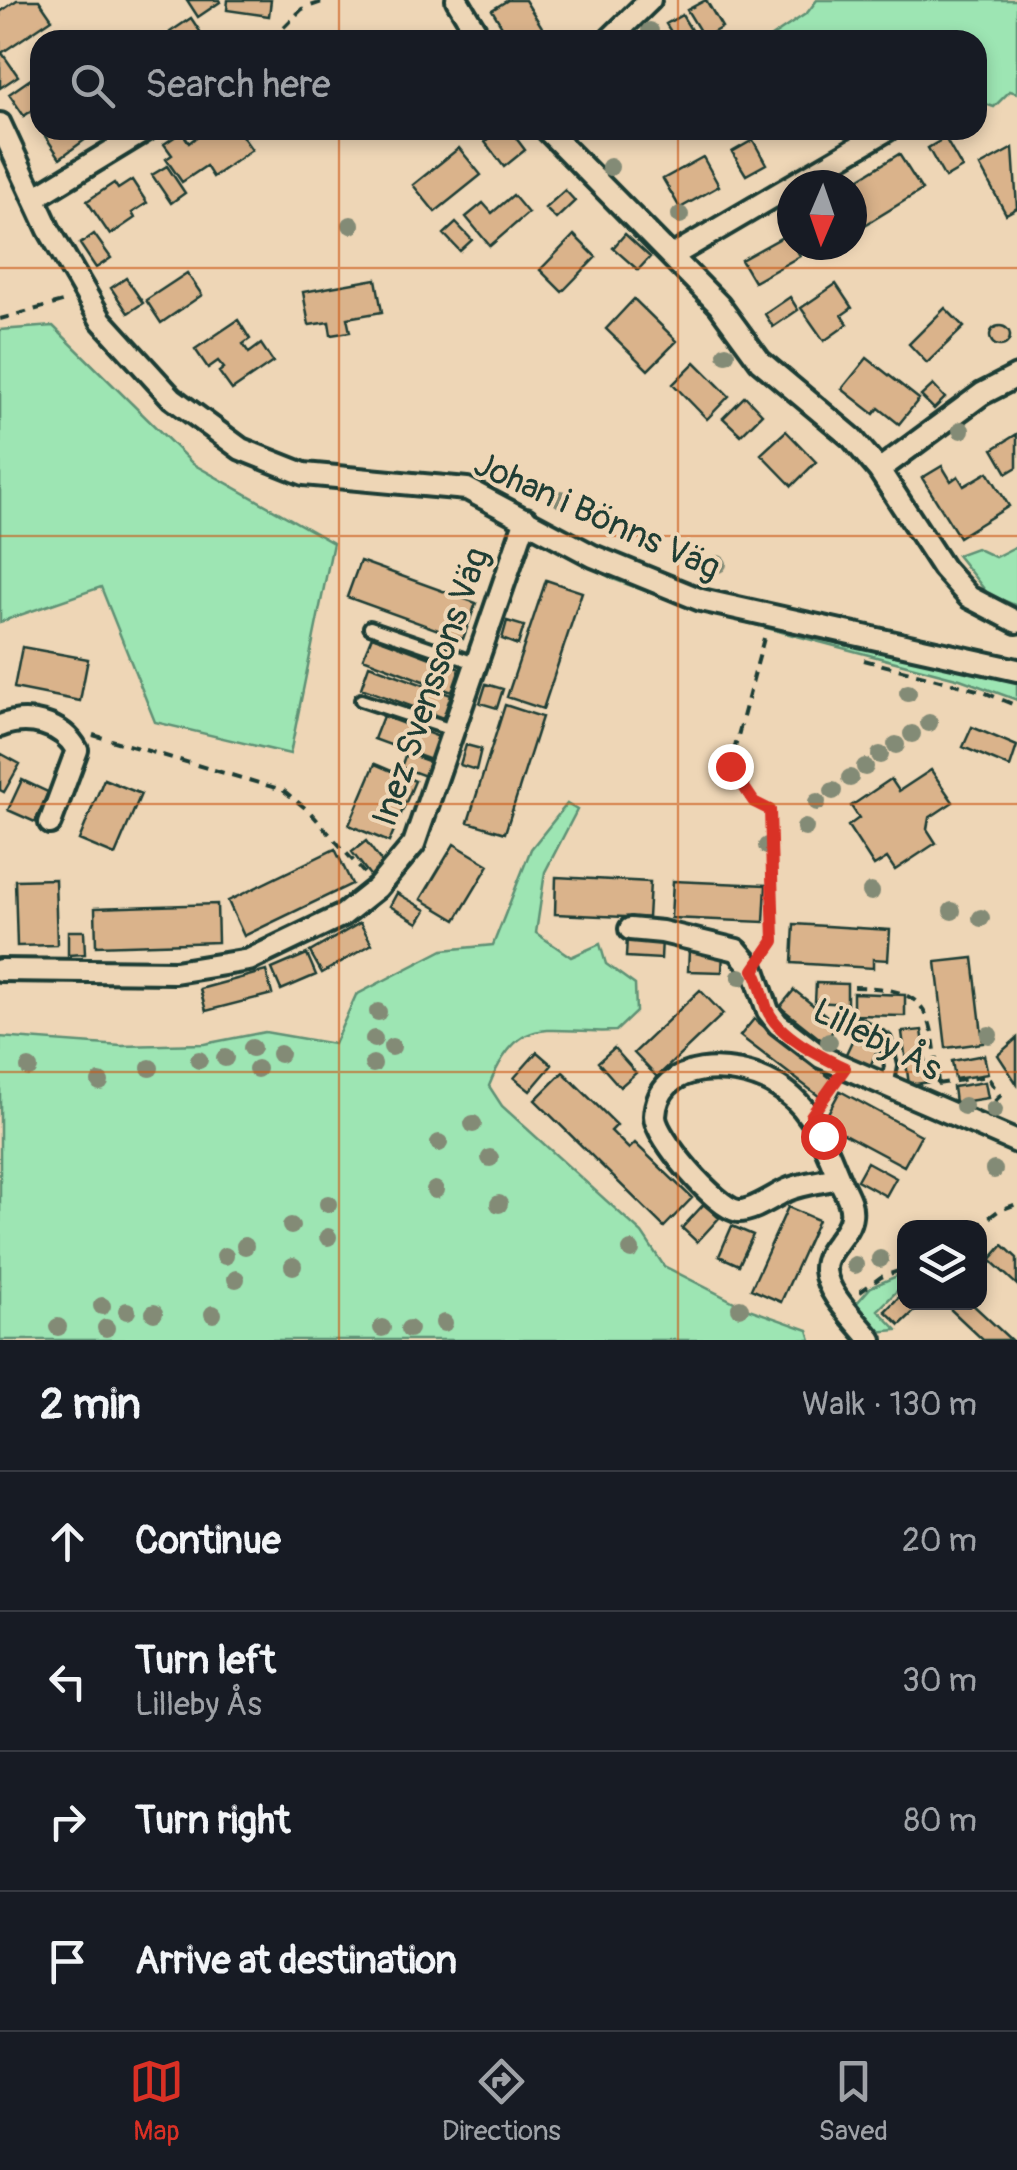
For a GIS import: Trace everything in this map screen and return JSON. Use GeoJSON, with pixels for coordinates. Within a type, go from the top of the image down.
{"type":"FeatureCollection","features":[{"type":"Feature","properties":{"kind":"street"},"geometry":{"type":"LineString","coordinates":[[457,0],[476,30]]}},
{"type":"Feature","properties":{"kind":"street"},"geometry":{"type":"LineString","coordinates":[[619,30],[650,0]]}},
{"type":"Feature","properties":{"kind":"street","name":"Johan i Bönns Väg"},"geometry":{"type":"LineString","coordinates":[[0,124],[101,320],[160,386],[208,429],[241,449],[304,474],[468,489],[593,556],[701,600],[1017,670]]}},
{"type":"Feature","properties":{"kind":"street"},"geometry":{"type":"LineString","coordinates":[[36,197],[130,140]]}},
{"type":"Feature","properties":{"kind":"street"},"geometry":{"type":"LineString","coordinates":[[557,140],[719,305],[760,361],[852,438],[879,470],[942,568],[968,597],[1017,622]]}},
{"type":"Feature","properties":{"kind":"street"},"geometry":{"type":"LineString","coordinates":[[672,256],[870,140]]}},
{"type":"Feature","properties":{"kind":"street"},"geometry":{"type":"LineString","coordinates":[[879,470],[982,394],[1017,376]]}},
{"type":"Feature","properties":{"kind":"street","name":"Inez Svenssons Väg"},"geometry":{"type":"LineString","coordinates":[[0,970],[176,972],[249,960],[343,915],[377,888],[414,844],[526,519]]}},
{"type":"Feature","properties":{"kind":"street"},"geometry":{"type":"LineString","coordinates":[[0,726],[29,720],[63,731],[77,750],[50,823]]}},
{"type":"Feature","properties":{"kind":"street"},"geometry":{"type":"LineString","coordinates":[[630,929],[725,946],[737,950],[754,970]]}},
{"type":"Feature","properties":{"kind":"street","name":"Lilleby Ås"},"geometry":{"type":"LineString","coordinates":[[754,970],[768,1010],[778,1024],[845,1068],[1017,1142]]}},
{"type":"Feature","properties":{"kind":"street"},"geometry":{"type":"LineString","coordinates":[[838,1178],[791,1188],[738,1211],[720,1203],[687,1168],[657,1130],[655,1114],[672,1081],[708,1068],[743,1072],[772,1083],[811,1116],[838,1178],[852,1216],[826,1270],[832,1289],[871,1340]]}},
{"type":"Feature","properties":{"kind":"lane"},"geometry":{"type":"LineString","coordinates":[[370,627],[475,663]]}},
{"type":"Feature","properties":{"kind":"lane"},"geometry":{"type":"LineString","coordinates":[[361,700],[452,730]]}},
{"type":"Feature","properties":{"kind":"lane"},"geometry":{"type":"LineString","coordinates":[[859,1025],[885,1040],[891,1066],[887,1087]]}},
{"type":"Feature","properties":{"kind":"path"},"geometry":{"type":"LineString","coordinates":[[281,30],[302,9],[328,0]]}},
{"type":"Feature","properties":{"kind":"path"},"geometry":{"type":"LineString","coordinates":[[0,319],[27,314],[83,291]]}},
{"type":"Feature","properties":{"kind":"path"},"geometry":{"type":"LineString","coordinates":[[754,970],[774,941],[770,810],[754,802],[730,766],[764,638]]}},
{"type":"Feature","properties":{"kind":"path"},"geometry":{"type":"LineString","coordinates":[[71,739],[92,735],[114,738],[283,790],[310,812],[377,888]]}},
{"type":"Feature","properties":{"kind":"path"},"geometry":{"type":"LineString","coordinates":[[854,987],[898,989],[916,999],[928,1020],[938,1084]]}},
{"type":"Feature","properties":{"kind":"path"},"geometry":{"type":"LineString","coordinates":[[811,1116],[845,1068]]}},
{"type":"Feature","properties":{"kind":"path"},"geometry":{"type":"LineString","coordinates":[[922,1088],[987,1076],[1000,1096],[979,1118]]}},
{"type":"Feature","properties":{"kind":"path"},"geometry":{"type":"LineString","coordinates":[[986,1220],[1017,1204]]}},
{"type":"Feature","properties":{"kind":"green space"},"geometry":{"type":"Polygon","coordinates":[[[817,0],[1017,0],[1017,93],[1010,91],[994,107],[987,105],[987,30],[782,30],[807,13],[817,0]]]}},
{"type":"Feature","properties":{"kind":"green space"},"geometry":{"type":"Polygon","coordinates":[[[53,326],[193,464],[333,543],[290,754],[155,722],[101,587],[0,622],[0,330],[53,326]]]}},
{"type":"Feature","properties":{"kind":"green space"},"geometry":{"type":"Polygon","coordinates":[[[542,540],[606,573],[727,617],[613,579],[542,540]]]}},
{"type":"Feature","properties":{"kind":"green space"},"geometry":{"type":"Polygon","coordinates":[[[1017,546],[1017,606],[988,594],[957,555],[976,548],[995,557],[1017,546]]]}},
{"type":"Feature","properties":{"kind":"green space"},"geometry":{"type":"Polygon","coordinates":[[[740,621],[1004,678],[1017,683],[1017,700],[960,679],[740,621]]]}},
{"type":"Feature","properties":{"kind":"green space"},"geometry":{"type":"Polygon","coordinates":[[[567,804],[577,810],[545,872],[536,933],[571,957],[600,944],[606,964],[635,985],[636,1012],[616,1031],[555,1030],[525,1036],[512,1045],[489,1086],[502,1106],[642,1233],[664,1266],[746,1308],[808,1330],[811,1340],[0,1340],[0,1037],[121,1046],[204,1044],[265,1032],[334,1044],[356,995],[443,950],[493,945],[531,849],[567,804]]]}},
{"type":"Feature","properties":{"kind":"green space"},"geometry":{"type":"Polygon","coordinates":[[[897,1276],[897,1291],[878,1310],[897,1330],[876,1332],[856,1304],[871,1287],[897,1276]]]}},
{"type":"Feature","properties":{"kind":"building"},"geometry":{"type":"Polygon","coordinates":[[[17,0],[39,0],[52,19],[30,30],[0,54],[0,12],[17,0]]]}},
{"type":"Feature","properties":{"kind":"building"},"geometry":{"type":"Polygon","coordinates":[[[187,0],[219,0],[220,2],[198,17],[187,0]]]}},
{"type":"Feature","properties":{"kind":"building"},"geometry":{"type":"Polygon","coordinates":[[[228,0],[271,0],[269,16],[227,10],[228,0]]]}},
{"type":"Feature","properties":{"kind":"building"},"geometry":{"type":"Polygon","coordinates":[[[508,0],[525,0],[544,30],[504,30],[492,10],[508,0]]]}},
{"type":"Feature","properties":{"kind":"building"},"geometry":{"type":"Polygon","coordinates":[[[706,0],[722,27],[699,30],[687,10],[706,0]]]}},
{"type":"Feature","properties":{"kind":"building"},"geometry":{"type":"Polygon","coordinates":[[[682,15],[691,30],[670,30],[666,24],[682,15]]]}},
{"type":"Feature","properties":{"kind":"building"},"geometry":{"type":"Polygon","coordinates":[[[191,18],[199,30],[173,30],[191,18]]]}},
{"type":"Feature","properties":{"kind":"building"},"geometry":{"type":"Polygon","coordinates":[[[0,54],[18,76],[0,88],[0,54]]]}},
{"type":"Feature","properties":{"kind":"building"},"geometry":{"type":"Polygon","coordinates":[[[30,79],[30,112],[24,116],[9,94],[30,79]]]}},
{"type":"Feature","properties":{"kind":"building"},"geometry":{"type":"Polygon","coordinates":[[[48,140],[85,140],[60,158],[48,140]]]}},
{"type":"Feature","properties":{"kind":"building"},"geometry":{"type":"Polygon","coordinates":[[[170,140],[245,140],[252,150],[213,177],[206,166],[182,182],[166,159],[172,155],[164,144],[170,140]]]}},
{"type":"Feature","properties":{"kind":"building"},"geometry":{"type":"Polygon","coordinates":[[[518,140],[525,150],[504,167],[485,142],[518,140]]]}},
{"type":"Feature","properties":{"kind":"building"},"geometry":{"type":"Polygon","coordinates":[[[753,140],[766,164],[746,175],[732,152],[753,140]]]}},
{"type":"Feature","properties":{"kind":"building"},"geometry":{"type":"Polygon","coordinates":[[[946,140],[962,168],[945,178],[928,148],[946,140]]]}},
{"type":"Feature","properties":{"kind":"building"},"geometry":{"type":"Polygon","coordinates":[[[459,148],[481,175],[435,212],[413,185],[459,148]]]}},
{"type":"Feature","properties":{"kind":"building"},"geometry":{"type":"Polygon","coordinates":[[[1013,148],[1017,208],[1006,214],[980,166],[1013,148]]]}},
{"type":"Feature","properties":{"kind":"building"},"geometry":{"type":"Polygon","coordinates":[[[899,154],[922,190],[867,224],[867,174],[899,154]]]}},
{"type":"Feature","properties":{"kind":"building"},"geometry":{"type":"Polygon","coordinates":[[[703,157],[719,186],[680,208],[663,179],[703,157]]]}},
{"type":"Feature","properties":{"kind":"building"},"geometry":{"type":"Polygon","coordinates":[[[167,166],[185,193],[171,203],[152,175],[167,166]]]}},
{"type":"Feature","properties":{"kind":"building"},"geometry":{"type":"Polygon","coordinates":[[[132,180],[147,203],[132,213],[135,218],[110,235],[87,201],[114,183],[118,189],[132,180]]]}},
{"type":"Feature","properties":{"kind":"building"},"geometry":{"type":"Polygon","coordinates":[[[565,190],[575,201],[556,219],[545,208],[565,190]]]}},
{"type":"Feature","properties":{"kind":"building"},"geometry":{"type":"Polygon","coordinates":[[[513,195],[528,213],[490,246],[466,217],[483,203],[492,213],[513,195]]]}},
{"type":"Feature","properties":{"kind":"building"},"geometry":{"type":"Polygon","coordinates":[[[456,223],[472,240],[460,251],[444,234],[456,223]]]}},
{"type":"Feature","properties":{"kind":"building"},"geometry":{"type":"Polygon","coordinates":[[[94,234],[111,258],[96,268],[80,244],[94,234]]]}},
{"type":"Feature","properties":{"kind":"building"},"geometry":{"type":"Polygon","coordinates":[[[625,234],[650,257],[638,270],[613,248],[625,234]]]}},
{"type":"Feature","properties":{"kind":"building"},"geometry":{"type":"Polygon","coordinates":[[[574,235],[596,257],[562,292],[540,270],[574,235]]]}},
{"type":"Feature","properties":{"kind":"building"},"geometry":{"type":"Polygon","coordinates":[[[777,240],[777,260],[793,260],[754,282],[741,260],[777,240]]]}},
{"type":"Feature","properties":{"kind":"building"},"geometry":{"type":"Polygon","coordinates":[[[187,273],[202,295],[161,323],[146,300],[187,273]]]}},
{"type":"Feature","properties":{"kind":"building"},"geometry":{"type":"Polygon","coordinates":[[[126,278],[143,303],[128,313],[111,288],[126,278]]]}},
{"type":"Feature","properties":{"kind":"building"},"geometry":{"type":"Polygon","coordinates":[[[376,279],[382,312],[347,318],[350,332],[331,335],[329,322],[309,325],[303,292],[376,279]]]}},
{"type":"Feature","properties":{"kind":"building"},"geometry":{"type":"Polygon","coordinates":[[[836,284],[852,308],[842,315],[848,324],[824,341],[801,308],[836,284]]]}},
{"type":"Feature","properties":{"kind":"building"},"geometry":{"type":"Polygon","coordinates":[[[790,297],[798,310],[773,327],[765,314],[790,297]]]}},
{"type":"Feature","properties":{"kind":"building"},"geometry":{"type":"Polygon","coordinates":[[[634,299],[677,341],[648,370],[606,329],[634,299]]]}},
{"type":"Feature","properties":{"kind":"building"},"geometry":{"type":"Polygon","coordinates":[[[945,308],[964,327],[927,363],[909,344],[945,308]]]}},
{"type":"Feature","properties":{"kind":"building"},"geometry":{"type":"Polygon","coordinates":[[[238,320],[250,339],[243,344],[249,353],[261,344],[273,362],[232,390],[219,372],[224,368],[218,361],[208,368],[195,349],[238,320]]]}},
{"type":"Feature","properties":{"kind":"building"},"geometry":{"type":"Polygon","coordinates":[[[1000,326],[1010,336],[1000,346],[990,336],[1000,326]]]}},
{"type":"Feature","properties":{"kind":"building"},"geometry":{"type":"Polygon","coordinates":[[[867,358],[919,399],[899,424],[879,408],[874,414],[842,389],[867,358]]]}},
{"type":"Feature","properties":{"kind":"building"},"geometry":{"type":"Polygon","coordinates":[[[695,362],[729,396],[707,419],[673,384],[695,362]]]}},
{"type":"Feature","properties":{"kind":"building"},"geometry":{"type":"Polygon","coordinates":[[[933,385],[945,398],[934,409],[921,396],[933,385]]]}},
{"type":"Feature","properties":{"kind":"building"},"geometry":{"type":"Polygon","coordinates":[[[745,396],[762,414],[741,435],[723,418],[745,396]]]}},
{"type":"Feature","properties":{"kind":"building"},"geometry":{"type":"Polygon","coordinates":[[[786,431],[816,462],[792,486],[761,454],[786,431]]]}},
{"type":"Feature","properties":{"kind":"building"},"geometry":{"type":"Polygon","coordinates":[[[1017,434],[1017,467],[1007,473],[993,449],[1017,434]]]}},
{"type":"Feature","properties":{"kind":"building"},"geometry":{"type":"Polygon","coordinates":[[[942,466],[951,481],[958,476],[964,486],[988,472],[1009,506],[959,537],[922,478],[942,466]]]}},
{"type":"Feature","properties":{"kind":"building"},"geometry":{"type":"Polygon","coordinates":[[[360,561],[476,603],[463,639],[347,597],[360,561]]]}},
{"type":"Feature","properties":{"kind":"building"},"geometry":{"type":"Polygon","coordinates":[[[546,580],[582,592],[543,709],[507,697],[546,580]]]}},
{"type":"Feature","properties":{"kind":"building"},"geometry":{"type":"Polygon","coordinates":[[[507,621],[524,626],[518,645],[502,639],[507,621]]]}},
{"type":"Feature","properties":{"kind":"building"},"geometry":{"type":"Polygon","coordinates":[[[372,636],[460,669],[452,692],[363,658],[372,636]]]}},
{"type":"Feature","properties":{"kind":"building"},"geometry":{"type":"Polygon","coordinates":[[[22,647],[88,659],[80,701],[14,688],[22,647]]]}},
{"type":"Feature","properties":{"kind":"building"},"geometry":{"type":"Polygon","coordinates":[[[369,665],[451,695],[443,718],[361,688],[369,665]]]}},
{"type":"Feature","properties":{"kind":"building"},"geometry":{"type":"Polygon","coordinates":[[[486,684],[503,689],[497,708],[480,703],[486,684]]]}},
{"type":"Feature","properties":{"kind":"building"},"geometry":{"type":"Polygon","coordinates":[[[505,705],[542,717],[505,833],[468,822],[505,705]]]}},
{"type":"Feature","properties":{"kind":"building"},"geometry":{"type":"Polygon","coordinates":[[[383,716],[439,737],[431,760],[374,739],[383,716]]]}},
{"type":"Feature","properties":{"kind":"building"},"geometry":{"type":"Polygon","coordinates":[[[972,727],[1017,746],[1010,767],[963,747],[972,727]]]}},
{"type":"Feature","properties":{"kind":"building"},"geometry":{"type":"Polygon","coordinates":[[[466,745],[481,749],[476,770],[460,765],[466,745]]]}},
{"type":"Feature","properties":{"kind":"building"},"geometry":{"type":"Polygon","coordinates":[[[0,753],[20,764],[4,792],[0,790],[0,753]]]}},
{"type":"Feature","properties":{"kind":"building"},"geometry":{"type":"Polygon","coordinates":[[[406,753],[434,763],[428,777],[401,767],[406,753]]]}},
{"type":"Feature","properties":{"kind":"building"},"geometry":{"type":"Polygon","coordinates":[[[375,764],[415,781],[389,842],[349,825],[375,764]]]}},
{"type":"Feature","properties":{"kind":"building"},"geometry":{"type":"Polygon","coordinates":[[[931,770],[953,802],[929,818],[927,829],[936,843],[895,870],[887,858],[874,866],[848,826],[859,818],[851,806],[891,779],[899,791],[931,770]]]}},
{"type":"Feature","properties":{"kind":"building"},"geometry":{"type":"Polygon","coordinates":[[[104,779],[141,794],[115,855],[79,840],[104,779]]]}},
{"type":"Feature","properties":{"kind":"building"},"geometry":{"type":"Polygon","coordinates":[[[22,780],[48,792],[35,822],[8,810],[22,780]]]}},
{"type":"Feature","properties":{"kind":"building"},"geometry":{"type":"Polygon","coordinates":[[[366,841],[386,868],[372,878],[352,852],[366,841]]]}},
{"type":"Feature","properties":{"kind":"building"},"geometry":{"type":"Polygon","coordinates":[[[454,844],[489,865],[456,920],[421,899],[454,844]]]}},
{"type":"Feature","properties":{"kind":"building"},"geometry":{"type":"Polygon","coordinates":[[[335,849],[352,884],[244,936],[228,901],[335,849]]]}},
{"type":"Feature","properties":{"kind":"building"},"geometry":{"type":"Polygon","coordinates":[[[556,877],[650,882],[648,918],[555,914],[556,877]]]}},
{"type":"Feature","properties":{"kind":"building"},"geometry":{"type":"Polygon","coordinates":[[[55,879],[57,945],[17,946],[15,880],[55,879]]]}},
{"type":"Feature","properties":{"kind":"building"},"geometry":{"type":"Polygon","coordinates":[[[673,881],[766,885],[764,922],[671,918],[673,881]]]}},
{"type":"Feature","properties":{"kind":"building"},"geometry":{"type":"Polygon","coordinates":[[[397,893],[426,910],[418,923],[390,906],[397,893]]]}},
{"type":"Feature","properties":{"kind":"building"},"geometry":{"type":"Polygon","coordinates":[[[217,904],[218,942],[96,946],[95,908],[217,904]]]}},
{"type":"Feature","properties":{"kind":"building"},"geometry":{"type":"Polygon","coordinates":[[[360,923],[372,944],[322,973],[310,952],[360,923]]]}},
{"type":"Feature","properties":{"kind":"building"},"geometry":{"type":"Polygon","coordinates":[[[794,924],[890,930],[888,960],[873,959],[873,968],[792,963],[794,924]]]}},
{"type":"Feature","properties":{"kind":"building"},"geometry":{"type":"Polygon","coordinates":[[[68,931],[84,931],[85,954],[68,955],[68,931]]]}},
{"type":"Feature","properties":{"kind":"building"},"geometry":{"type":"Polygon","coordinates":[[[627,937],[662,938],[661,959],[626,957],[627,937]]]}},
{"type":"Feature","properties":{"kind":"building"},"geometry":{"type":"Polygon","coordinates":[[[689,950],[723,952],[722,972],[688,971],[689,950]]]}},
{"type":"Feature","properties":{"kind":"building"},"geometry":{"type":"Polygon","coordinates":[[[307,954],[316,975],[281,990],[272,969],[307,954]]]}},
{"type":"Feature","properties":{"kind":"building"},"geometry":{"type":"Polygon","coordinates":[[[973,958],[983,1043],[946,1048],[936,962],[973,958]]]}},
{"type":"Feature","properties":{"kind":"building"},"geometry":{"type":"Polygon","coordinates":[[[266,971],[272,994],[206,1011],[200,989],[266,971]]]}},
{"type":"Feature","properties":{"kind":"building"},"geometry":{"type":"Polygon","coordinates":[[[816,983],[847,984],[847,1004],[815,1002],[816,983]]]}},
{"type":"Feature","properties":{"kind":"building"},"geometry":{"type":"Polygon","coordinates":[[[700,990],[723,1014],[657,1077],[634,1053],[700,990]]]}},
{"type":"Feature","properties":{"kind":"building"},"geometry":{"type":"Polygon","coordinates":[[[794,990],[838,1025],[824,1042],[780,1007],[794,990]]]}},
{"type":"Feature","properties":{"kind":"building"},"geometry":{"type":"Polygon","coordinates":[[[853,993],[905,995],[905,1016],[853,1015],[853,993]]]}},
{"type":"Feature","properties":{"kind":"building"},"geometry":{"type":"Polygon","coordinates":[[[754,1019],[833,1080],[820,1097],[740,1036],[754,1019]]]}},
{"type":"Feature","properties":{"kind":"building"},"geometry":{"type":"Polygon","coordinates":[[[922,1030],[929,1082],[909,1085],[902,1032],[922,1030]]]}},
{"type":"Feature","properties":{"kind":"building"},"geometry":{"type":"Polygon","coordinates":[[[1017,1038],[1017,1084],[998,1055],[1017,1038]]]}},
{"type":"Feature","properties":{"kind":"building"},"geometry":{"type":"Polygon","coordinates":[[[853,1039],[877,1050],[869,1069],[844,1058],[853,1039]]]}},
{"type":"Feature","properties":{"kind":"building"},"geometry":{"type":"Polygon","coordinates":[[[614,1048],[636,1073],[620,1087],[598,1062],[614,1048]]]}},
{"type":"Feature","properties":{"kind":"building"},"geometry":{"type":"Polygon","coordinates":[[[537,1052],[552,1065],[530,1091],[514,1078],[537,1052]]]}},
{"type":"Feature","properties":{"kind":"building"},"geometry":{"type":"Polygon","coordinates":[[[984,1055],[988,1074],[955,1079],[952,1061],[984,1055]]]}},
{"type":"Feature","properties":{"kind":"building"},"geometry":{"type":"Polygon","coordinates":[[[563,1072],[617,1125],[611,1131],[629,1149],[635,1143],[692,1198],[664,1227],[535,1100],[563,1072]]]}},
{"type":"Feature","properties":{"kind":"building"},"geometry":{"type":"Polygon","coordinates":[[[985,1082],[988,1098],[955,1103],[953,1087],[985,1082]]]}},
{"type":"Feature","properties":{"kind":"building"},"geometry":{"type":"Polygon","coordinates":[[[840,1091],[921,1135],[904,1166],[833,1128],[836,1122],[826,1117],[840,1091]]]}},
{"type":"Feature","properties":{"kind":"building"},"geometry":{"type":"Polygon","coordinates":[[[867,1162],[896,1178],[886,1196],[857,1180],[867,1162]]]}},
{"type":"Feature","properties":{"kind":"building"},"geometry":{"type":"Polygon","coordinates":[[[704,1204],[719,1218],[697,1242],[682,1228],[704,1204]]]}},
{"type":"Feature","properties":{"kind":"building"},"geometry":{"type":"Polygon","coordinates":[[[788,1207],[818,1220],[781,1302],[751,1289],[788,1207]]]}},
{"type":"Feature","properties":{"kind":"building"},"geometry":{"type":"Polygon","coordinates":[[[732,1226],[753,1235],[739,1265],[719,1256],[732,1226]]]}},
{"type":"Feature","properties":{"kind":"building"},"geometry":{"type":"Polygon","coordinates":[[[1003,1245],[1017,1258],[1017,1285],[990,1260],[1003,1245]]]}},
{"type":"Feature","properties":{"kind":"building"},"geometry":{"type":"Polygon","coordinates":[[[897,1299],[897,1310],[916,1310],[900,1325],[885,1311],[897,1299]]]}},
{"type":"Feature","properties":{"kind":"building"},"geometry":{"type":"Polygon","coordinates":[[[951,1310],[979,1310],[1011,1340],[983,1340],[951,1310]]]}},
{"type":"Feature","properties":{"kind":"route"},"geometry":{"type":"LineString","coordinates":[[730,766],[745,783],[754,802],[770,810],[776,906],[774,941],[754,970],[768,1010],[778,1024],[821,1057],[845,1068],[811,1116],[823,1136]]}}]}
